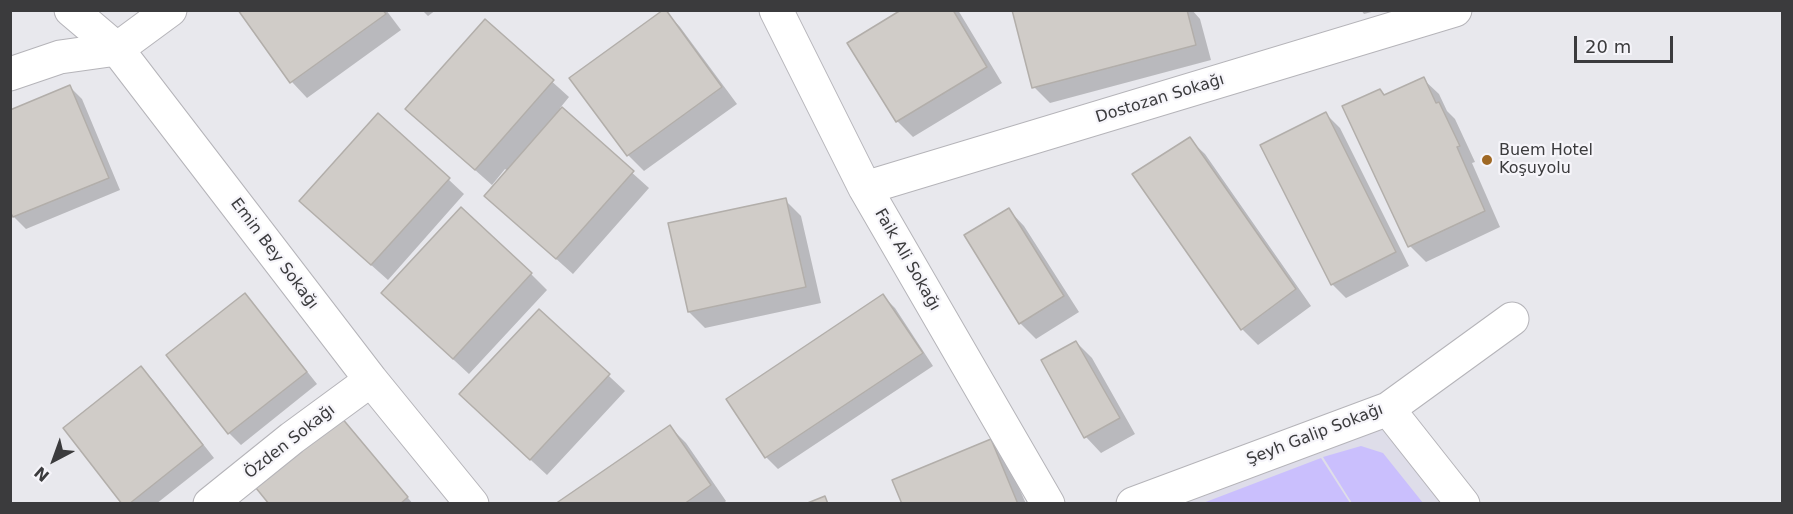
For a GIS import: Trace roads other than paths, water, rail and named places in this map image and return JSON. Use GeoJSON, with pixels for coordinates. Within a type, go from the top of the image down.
{"type":"FeatureCollection","features":[{"type":"Feature","properties":{"kind":"street","name":"Emin Bey Sokağı"},"geometry":{"type":"LineString","coordinates":[[71,10],[117,49],[371,380],[472,504]]}},
{"type":"Feature","properties":{"kind":"street"},"geometry":{"type":"LineString","coordinates":[[10,74],[60,57],[117,49],[170,10]]}},
{"type":"Feature","properties":{"kind":"street","name":"Faik Ali Sokağı"},"geometry":{"type":"LineString","coordinates":[[776,10],[865,188],[1048,504]]}},
{"type":"Feature","properties":{"kind":"street","name":"Dostozan Sokağı"},"geometry":{"type":"LineString","coordinates":[[865,188],[1455,10]]}},
{"type":"Feature","properties":{"kind":"street","name":"Şeyh Galip Sokağı"},"geometry":{"type":"LineString","coordinates":[[1133,504],[1388,409],[1512,319]]}},
{"type":"Feature","properties":{"kind":"street","name":"Özden Sokağı"},"geometry":{"type":"LineString","coordinates":[[211,503],[292,438],[371,380]]}},
{"type":"Feature","properties":{"kind":"street"},"geometry":{"type":"LineString","coordinates":[[1388,409],[1463,504]]}},
{"type":"Feature","properties":{"kind":"place","name":"Buem Hotel Koşuyolu"},"geometry":{"type":"Point","coordinates":[1487,160]}}]}
